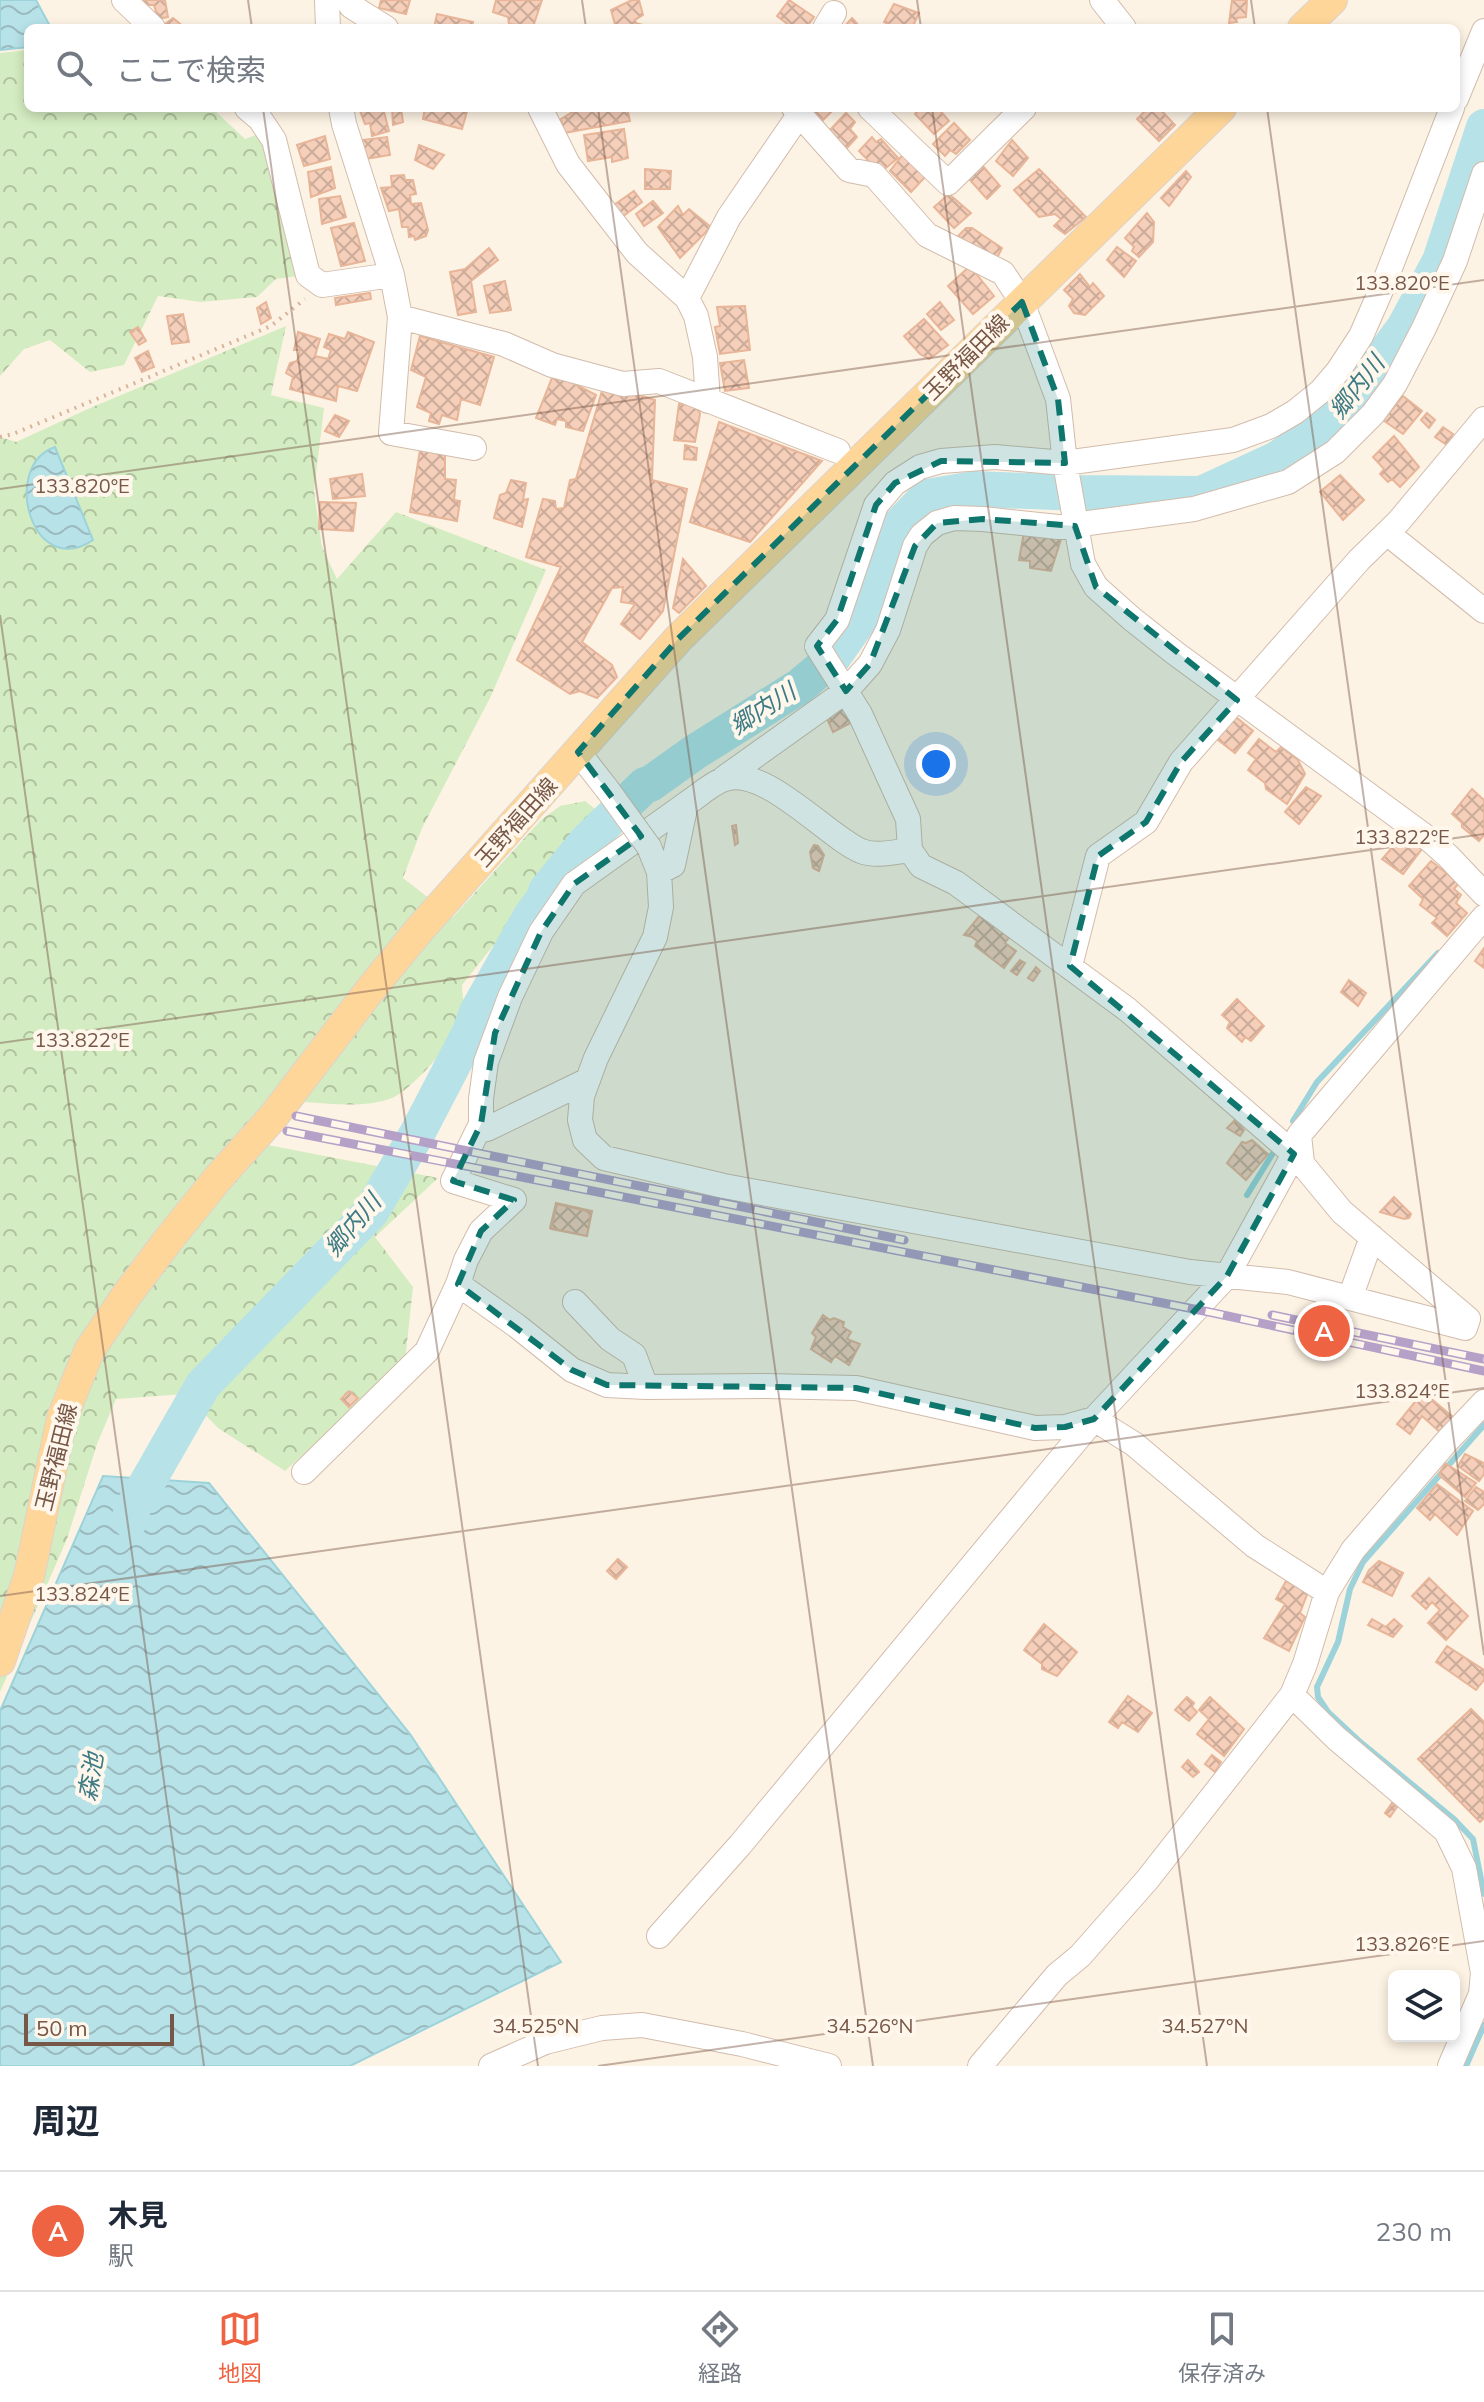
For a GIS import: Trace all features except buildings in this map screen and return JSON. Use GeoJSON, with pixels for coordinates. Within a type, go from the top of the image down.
{"type":"FeatureCollection","features":[{"type":"Feature","properties":{"kind":"main road"},"geometry":{"type":"LineString","coordinates":[[1307,24],[1332,0]]}},
{"type":"Feature","properties":{"kind":"main road","name":"玉野福田線"},"geometry":{"type":"LineString","coordinates":[[0,1661],[29,1576],[62,1418],[89,1351],[169,1239],[273,1117],[420,929],[678,639],[1022,302],[1210,112]]}},
{"type":"Feature","properties":{"kind":"street"},"geometry":{"type":"LineString","coordinates":[[124,0],[149,24]]}},
{"type":"Feature","properties":{"kind":"street"},"geometry":{"type":"LineString","coordinates":[[327,0],[328,24]]}},
{"type":"Feature","properties":{"kind":"street"},"geometry":{"type":"LineString","coordinates":[[348,0],[351,6],[380,24]]}},
{"type":"Feature","properties":{"kind":"street"},"geometry":{"type":"LineString","coordinates":[[1460,89],[1484,31]]}},
{"type":"Feature","properties":{"kind":"street"},"geometry":{"type":"LineString","coordinates":[[252,112],[274,140],[308,275],[322,285],[392,275]]}},
{"type":"Feature","properties":{"kind":"street"},"geometry":{"type":"LineString","coordinates":[[342,112],[392,275],[400,317],[391,433],[474,448]]}},
{"type":"Feature","properties":{"kind":"street"},"geometry":{"type":"LineString","coordinates":[[542,112],[568,164],[637,253],[687,298],[696,316],[702,343],[708,401]]}},
{"type":"Feature","properties":{"kind":"street"},"geometry":{"type":"LineString","coordinates":[[687,298],[729,217],[797,112],[849,170],[874,175],[927,235],[1003,273],[1022,302],[1058,399],[1074,520],[1083,564],[1096,587],[1132,619],[1237,700],[1430,840],[1484,894]]}},
{"type":"Feature","properties":{"kind":"street"},"geometry":{"type":"LineString","coordinates":[[874,112],[948,183],[1020,112]]}},
{"type":"Feature","properties":{"kind":"street"},"geometry":{"type":"LineString","coordinates":[[1450,112],[1361,336],[1321,391],[1271,426],[1233,440],[1066,467],[995,457],[941,461],[886,476],[837,620],[817,646],[860,714],[908,819],[910,850],[921,866],[956,883],[1139,1020],[1298,1159],[1342,1212],[1468,1319],[1475,1330]]}},
{"type":"Feature","properties":{"kind":"street"},"geometry":{"type":"LineString","coordinates":[[304,1472],[427,1351],[481,1231],[514,1200],[453,1181],[481,1124],[486,1062],[500,1021],[541,932],[574,884],[753,758],[844,688],[870,664],[888,630],[915,546],[922,535],[937,523],[954,518],[1058,527],[1074,520],[1194,509],[1288,482],[1335,452],[1373,414],[1395,384],[1455,261],[1484,174]]}},
{"type":"Feature","properties":{"kind":"street"},"geometry":{"type":"LineString","coordinates":[[400,317],[504,344],[552,365],[623,384],[659,381],[838,451]]}},
{"type":"Feature","properties":{"kind":"street"},"geometry":{"type":"LineString","coordinates":[[1070,966],[1098,856],[1146,822],[1181,762],[1359,560],[1387,533],[1484,419]]}},
{"type":"Feature","properties":{"kind":"street"},"geometry":{"type":"LineString","coordinates":[[1387,533],[1484,611]]}},
{"type":"Feature","properties":{"kind":"street"},"geometry":{"type":"LineString","coordinates":[[578,752],[649,847],[659,872],[661,907],[655,937],[596,1058],[582,1096],[580,1120],[585,1140],[604,1158],[724,1186],[1190,1272],[1288,1282],[1475,1330]]}},
{"type":"Feature","properties":{"kind":"street"},"geometry":{"type":"LineString","coordinates":[[753,758],[764,784]]}},
{"type":"Feature","properties":{"kind":"street"},"geometry":{"type":"LineString","coordinates":[[724,778],[741,777],[764,784],[864,852],[884,854],[910,850]]}},
{"type":"Feature","properties":{"kind":"street"},"geometry":{"type":"LineString","coordinates":[[659,872],[673,865],[686,804]]}},
{"type":"Feature","properties":{"kind":"street"},"geometry":{"type":"LineString","coordinates":[[659,1936],[740,1845],[1094,1419],[1227,1276],[1298,1159],[1299,1135],[1484,917]]}},
{"type":"Feature","properties":{"kind":"street"},"geometry":{"type":"LineString","coordinates":[[481,1124],[487,1129],[503,1123],[588,1080]]}},
{"type":"Feature","properties":{"kind":"street"},"geometry":{"type":"LineString","coordinates":[[1350,1298],[1372,1237]]}},
{"type":"Feature","properties":{"kind":"street"},"geometry":{"type":"LineString","coordinates":[[458,1284],[572,1370],[607,1385],[856,1388],[1035,1428],[1065,1427],[1094,1419],[1134,1444],[1255,1546],[1327,1592]]}},
{"type":"Feature","properties":{"kind":"street"},"geometry":{"type":"LineString","coordinates":[[575,1302],[610,1339],[634,1355],[646,1387]]}},
{"type":"Feature","properties":{"kind":"street"},"geometry":{"type":"LineString","coordinates":[[980,2066],[1057,1975],[1080,1956],[1147,1880],[1292,1695],[1327,1592],[1353,1550],[1484,1402]]}},
{"type":"Feature","properties":{"kind":"street"},"geometry":{"type":"LineString","coordinates":[[1292,1695],[1336,1738],[1446,1831],[1464,1868],[1483,1973],[1483,1994],[1450,2066]]}},
{"type":"Feature","properties":{"kind":"street"},"geometry":{"type":"LineString","coordinates":[[491,2066],[545,2042],[602,2028],[642,2025],[742,2044],[829,2066]]}},
{"type":"Feature","properties":{"kind":"path"},"geometry":{"type":"LineString","coordinates":[[0,437],[271,326],[322,285]]}},
{"type":"Feature","properties":{"kind":"highlighted area"},"geometry":{"type":"Polygon","coordinates":[[[1022,302],[1058,399],[1065,463],[941,461],[895,483],[876,505],[837,620],[817,646],[846,691],[870,664],[915,546],[937,523],[983,519],[1075,526],[1096,587],[1237,700],[1181,762],[1146,822],[1098,856],[1070,966],[1294,1154],[1227,1276],[1094,1419],[1065,1427],[1035,1428],[856,1388],[607,1385],[572,1370],[458,1284],[481,1231],[514,1200],[453,1181],[481,1124],[495,1033],[541,932],[574,884],[641,836],[578,752],[678,639],[1022,302]]]}},
{"type":"Feature","properties":{"kind":"green space"},"geometry":{"type":"Polygon","coordinates":[[[24,50],[24,112],[216,112],[245,139],[256,135],[265,146],[298,276],[276,279],[257,297],[201,302],[158,296],[124,365],[90,372],[50,340],[24,349],[0,376],[0,53],[24,50]]]}},
{"type":"Feature","properties":{"kind":"green space"},"geometry":{"type":"Polygon","coordinates":[[[286,326],[271,395],[324,408],[314,491],[322,547],[337,579],[396,512],[546,570],[490,698],[422,828],[403,878],[453,917],[541,820],[560,806],[585,801],[599,812],[462,985],[464,1011],[460,1025],[422,1074],[401,1093],[381,1101],[346,1104],[300,1102],[268,1145],[438,1178],[375,1237],[413,1287],[405,1361],[285,1471],[218,1428],[185,1394],[116,1399],[97,1444],[67,1539],[0,1692],[0,437],[16,442],[286,326]]]}},
{"type":"Feature","properties":{"kind":"water"},"geometry":{"type":"Polygon","coordinates":[[[0,0],[36,0],[49,24],[24,24],[24,47],[0,50],[0,0]]]}},
{"type":"Feature","properties":{"kind":"water"},"geometry":{"type":"Polygon","coordinates":[[[55,447],[93,540],[72,549],[54,545],[40,534],[30,516],[27,496],[29,475],[38,458],[55,447]]]}},
{"type":"Feature","properties":{"kind":"water","name":"森池"},"geometry":{"type":"Polygon","coordinates":[[[103,1476],[209,1483],[410,1734],[561,1962],[350,2066],[0,2066],[0,1711],[103,1476]]]}},
{"type":"Feature","properties":{"kind":"waterway","name":"郷内川"},"geometry":{"type":"LineString","coordinates":[[130,1520],[131,1511],[203,1385],[371,1212],[418,1132],[470,1032],[477,1012],[531,916],[546,891],[586,842],[645,785],[800,686],[832,659],[865,612],[896,529],[927,497],[974,489],[1201,494],[1277,459],[1327,425],[1353,397],[1404,328],[1440,261],[1484,127]]}},
{"type":"Feature","properties":{"kind":"waterway"},"geometry":{"type":"LineString","coordinates":[[1293,1121],[1317,1082],[1438,953]]}},
{"type":"Feature","properties":{"kind":"waterway"},"geometry":{"type":"LineString","coordinates":[[1247,1195],[1273,1153]]}},
{"type":"Feature","properties":{"kind":"waterway"},"geometry":{"type":"LineString","coordinates":[[1484,1425],[1363,1562],[1350,1589],[1338,1642],[1317,1687],[1318,1697],[1328,1712],[1454,1819],[1473,1839],[1484,1894]]}},
{"type":"Feature","properties":{"kind":"waterway"},"geometry":{"type":"LineString","coordinates":[[1466,2066],[1484,2025]]}},
{"type":"Feature","properties":{"kind":"railway"},"geometry":{"type":"LineString","coordinates":[[296,1116],[904,1240]]}},
{"type":"Feature","properties":{"kind":"railway"},"geometry":{"type":"LineString","coordinates":[[287,1131],[1209,1312],[1484,1371]]}},
{"type":"Feature","properties":{"kind":"railway"},"geometry":{"type":"LineString","coordinates":[[1272,1315],[1484,1359]]}},
{"type":"Feature","properties":{"kind":"place","name":"木見"},"geometry":{"type":"Point","coordinates":[1324,1331]}}]}
